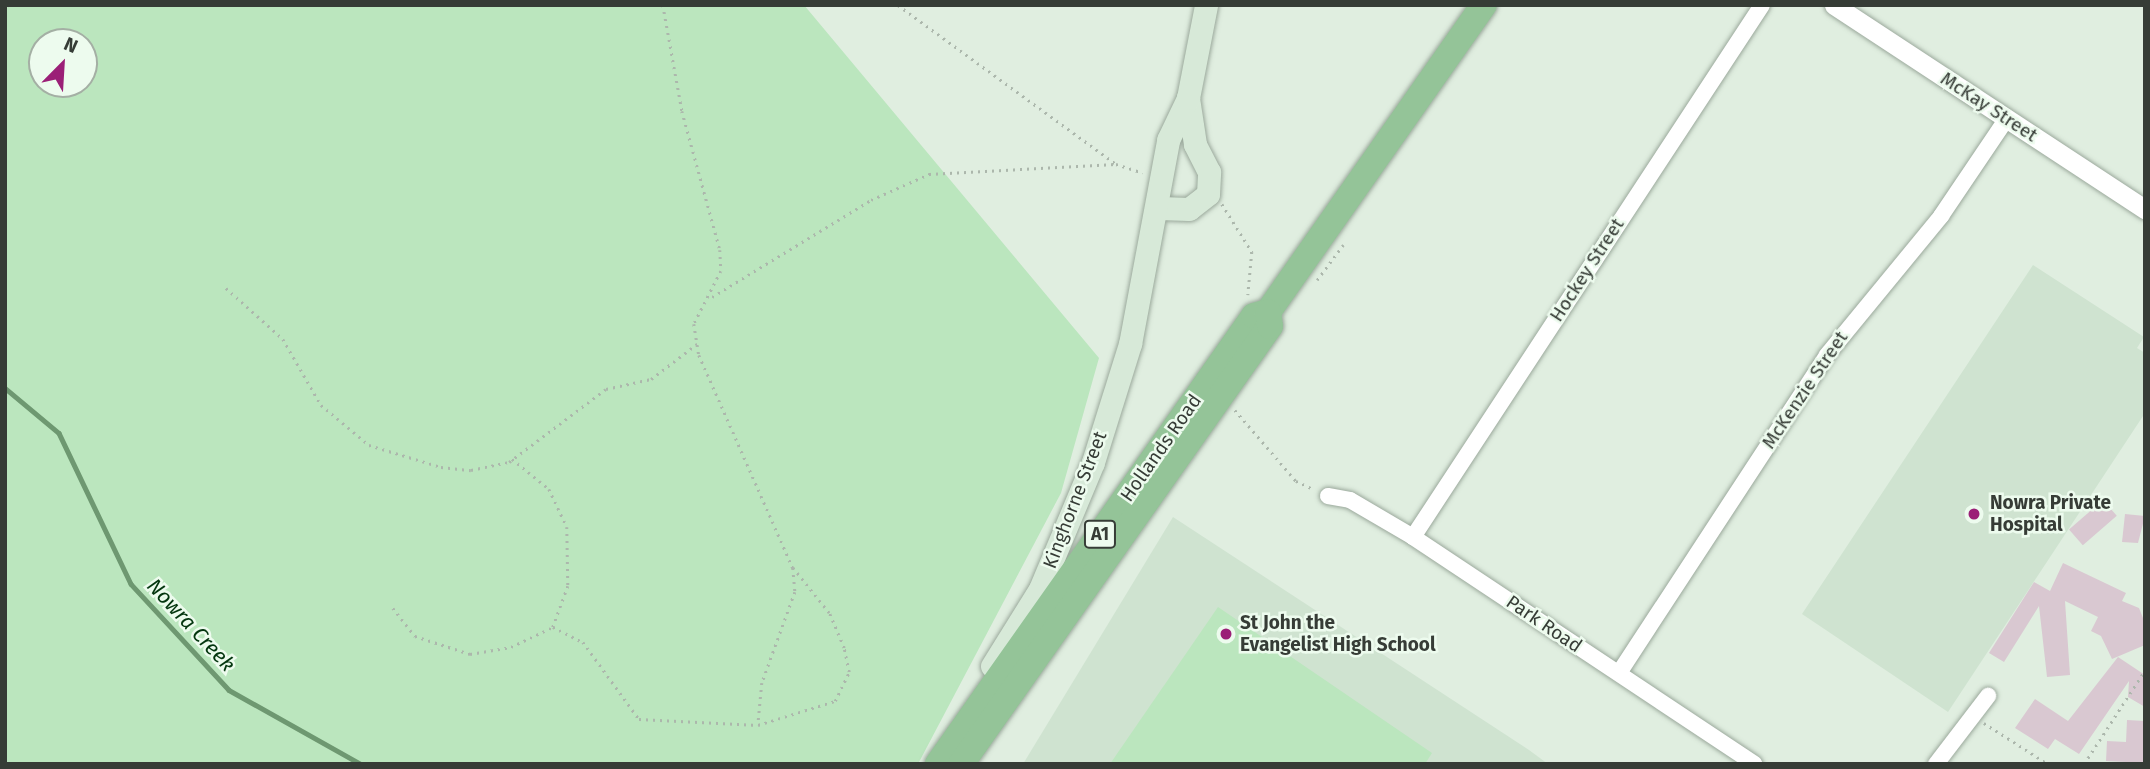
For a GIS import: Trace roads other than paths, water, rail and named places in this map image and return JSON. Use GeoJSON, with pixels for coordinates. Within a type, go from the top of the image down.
{"type":"FeatureCollection","features":[{"type":"Feature","properties":{"kind":"highway","name":"Hollands Road"},"geometry":{"type":"LineString","coordinates":[[938,764],[1254,316],[1256,308],[1484,5]]}},
{"type":"Feature","properties":{"kind":"highway","name":"Hollands Road"},"geometry":{"type":"LineString","coordinates":[[961,764],[1270,326],[1256,308]]}},
{"type":"Feature","properties":{"kind":"main road","name":"Kinghorne Street"},"geometry":{"type":"LineString","coordinates":[[925,764],[1003,650],[1072,518],[1129,344],[1159,208],[1168,140],[1188,98],[1206,5]]}},
{"type":"Feature","properties":{"kind":"main road","name":"Kinghorne Street"},"geometry":{"type":"LineString","coordinates":[[1159,208],[1189,209],[1208,194],[1209,172],[1195,144],[1188,98]]}},
{"type":"Feature","properties":{"kind":"street","name":"Hockey Street"},"geometry":{"type":"LineString","coordinates":[[1413,537],[1762,5]]}},
{"type":"Feature","properties":{"kind":"street","name":"McKay Street"},"geometry":{"type":"LineString","coordinates":[[1834,5],[2145,209]]}},
{"type":"Feature","properties":{"kind":"street","name":"McKenzie Street"},"geometry":{"type":"LineString","coordinates":[[1619,673],[1827,355],[1941,216],[2007,118]]}},
{"type":"Feature","properties":{"kind":"street","name":"Park Road"},"geometry":{"type":"LineString","coordinates":[[1328,496],[1350,500],[1413,537],[1755,764]]}},
{"type":"Feature","properties":{"kind":"street"},"geometry":{"type":"LineString","coordinates":[[1936,764],[1970,714],[1988,696]]}},
{"type":"Feature","properties":{"kind":"waterway","name":"Nowra Creek"},"geometry":{"type":"LineString","coordinates":[[5,388],[59,433],[131,584],[229,690],[361,764]]}},
{"type":"Feature","properties":{"kind":"place","name":"Nowra Private Hospital"},"geometry":{"type":"Point","coordinates":[1974,514]}},
{"type":"Feature","properties":{"kind":"place","name":"St John the Evangelist High School"},"geometry":{"type":"Point","coordinates":[1226,634]}}]}
